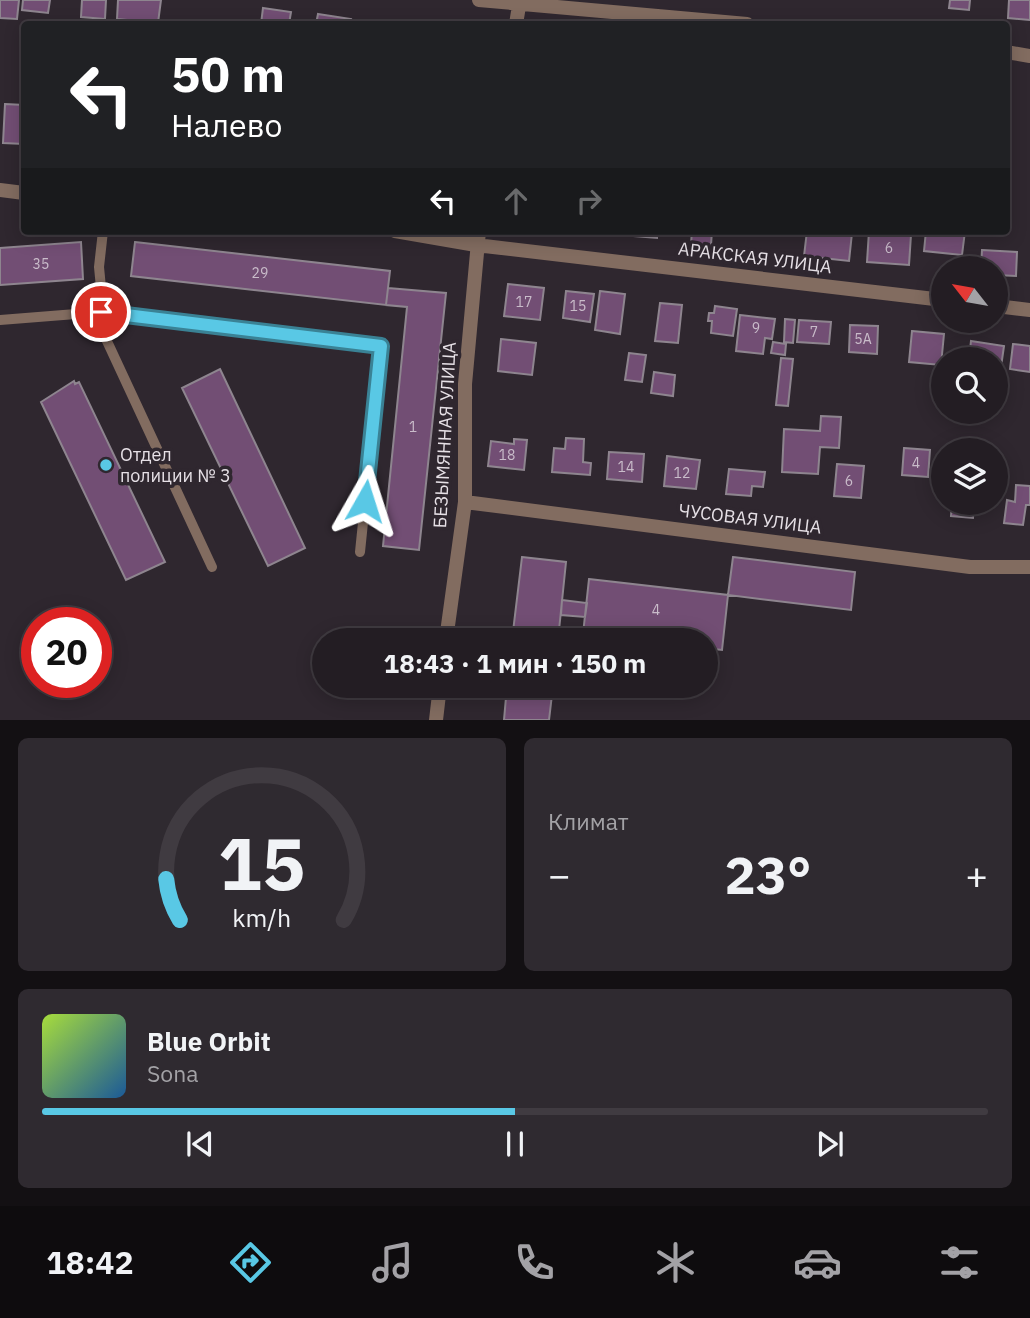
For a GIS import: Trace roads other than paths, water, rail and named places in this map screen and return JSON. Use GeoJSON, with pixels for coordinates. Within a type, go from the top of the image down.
{"type":"FeatureCollection","features":[{"type":"Feature","properties":{"kind":"street"},"geometry":{"type":"LineString","coordinates":[[479,0],[716,21]]}},
{"type":"Feature","properties":{"kind":"street"},"geometry":{"type":"LineString","coordinates":[[517,21],[520,2]]}},
{"type":"Feature","properties":{"kind":"street"},"geometry":{"type":"LineString","coordinates":[[1010,53],[1030,56]]}},
{"type":"Feature","properties":{"kind":"street"},"geometry":{"type":"LineString","coordinates":[[0,190],[21,193]]}},
{"type":"Feature","properties":{"kind":"street","name":"АРАКСКАЯ УЛИЦА"},"geometry":{"type":"LineString","coordinates":[[442,235],[931,298]]}},
{"type":"Feature","properties":{"kind":"street","name":"БЕЗЫМЯННАЯ УЛИЦА"},"geometry":{"type":"LineString","coordinates":[[448,628],[465,502],[465,384],[477,238]]}},
{"type":"Feature","properties":{"kind":"street"},"geometry":{"type":"LineString","coordinates":[[1008,307],[1030,310]]}},
{"type":"Feature","properties":{"kind":"street","name":"ЧУСОВАЯ УЛИЦА"},"geometry":{"type":"LineString","coordinates":[[465,502],[970,567],[1030,567]]}},
{"type":"Feature","properties":{"kind":"street"},"geometry":{"type":"LineString","coordinates":[[436,719],[439,698]]}},
{"type":"Feature","properties":{"kind":"lane"},"geometry":{"type":"LineString","coordinates":[[103,235],[99,267],[101,312],[106,339],[212,567]]}},
{"type":"Feature","properties":{"kind":"lane"},"geometry":{"type":"LineString","coordinates":[[0,320],[101,312],[381,346],[360,552]]}},
{"type":"Feature","properties":{"kind":"place","name":"Отдел полиции № 3"},"geometry":{"type":"Point","coordinates":[106,465]}}]}
